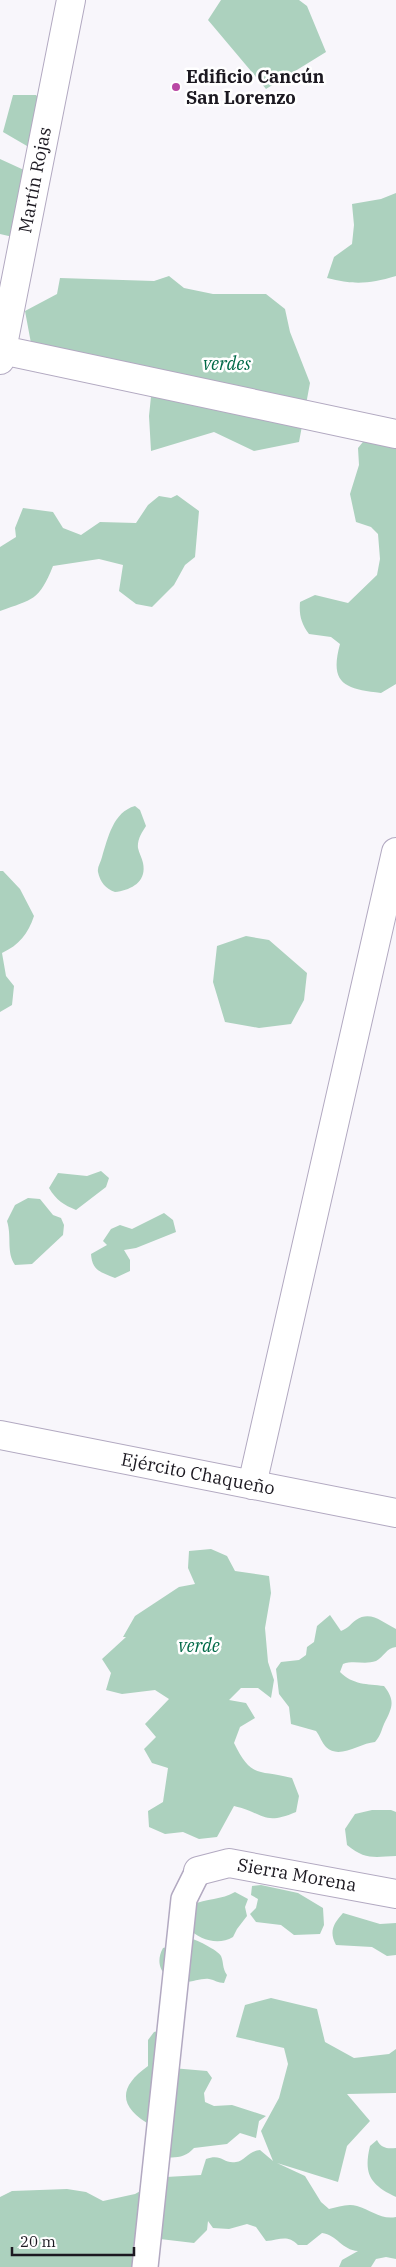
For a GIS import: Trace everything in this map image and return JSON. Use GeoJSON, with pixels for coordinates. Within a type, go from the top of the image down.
{"type":"FeatureCollection","features":[{"type":"Feature","properties":{"kind":"street","name":"Martín Rojas"},"geometry":{"type":"LineString","coordinates":[[1,355],[5,307],[71,0]]}},
{"type":"Feature","properties":{"kind":"street"},"geometry":{"type":"LineString","coordinates":[[1,355],[396,434]]}},
{"type":"Feature","properties":{"kind":"street"},"geometry":{"type":"LineString","coordinates":[[252,1485],[396,852]]}},
{"type":"Feature","properties":{"kind":"street","name":"Ejército Chaqueño"},"geometry":{"type":"LineString","coordinates":[[0,1435],[396,1513]]}},
{"type":"Feature","properties":{"kind":"street","name":"Sierra Morena"},"geometry":{"type":"LineString","coordinates":[[198,1871],[230,1863],[396,1894]]}},
{"type":"Feature","properties":{"kind":"lane"},"geometry":{"type":"LineString","coordinates":[[145,2267],[184,1899],[198,1871]]}},
{"type":"Feature","properties":{"kind":"green space"},"geometry":{"type":"Polygon","coordinates":[[[221,0],[299,0],[307,6],[326,52],[266,89],[208,20],[221,0]]]}},
{"type":"Feature","properties":{"kind":"green space"},"geometry":{"type":"Polygon","coordinates":[[[13,95],[36,95],[47,108],[27,146],[3,132],[13,95]]]}},
{"type":"Feature","properties":{"kind":"green space"},"geometry":{"type":"Polygon","coordinates":[[[0,159],[24,170],[13,237],[0,234],[0,159]]]}},
{"type":"Feature","properties":{"kind":"green space"},"geometry":{"type":"Polygon","coordinates":[[[396,193],[396,276],[362,283],[327,278],[334,257],[352,244],[354,225],[352,204],[381,199],[396,193]]]}},
{"type":"Feature","properties":{"kind":"green space","name":"verdes"},"geometry":{"type":"Polygon","coordinates":[[[169,276],[184,288],[213,294],[266,294],[285,309],[290,332],[310,383],[299,442],[254,451],[214,432],[151,451],[149,416],[153,377],[33,354],[25,311],[57,294],[60,278],[154,281],[169,276]]]}},
{"type":"Feature","properties":{"kind":"green space"},"geometry":{"type":"Polygon","coordinates":[[[396,424],[396,684],[381,693],[358,689],[343,682],[337,668],[340,644],[331,637],[309,634],[301,619],[300,602],[315,595],[348,603],[377,575],[380,559],[378,534],[371,527],[356,522],[350,494],[359,465],[358,448],[367,437],[396,424]]]}},
{"type":"Feature","properties":{"kind":"green space"},"geometry":{"type":"Polygon","coordinates":[[[177,495],[199,511],[195,557],[185,565],[174,585],[152,607],[136,604],[119,591],[123,565],[99,559],[53,566],[43,586],[34,597],[0,611],[0,547],[16,537],[15,528],[23,508],[53,512],[63,528],[81,535],[100,522],[136,523],[148,505],[159,496],[171,498],[177,495]]]}},
{"type":"Feature","properties":{"kind":"green space"},"geometry":{"type":"Polygon","coordinates":[[[135,806],[140,810],[146,826],[140,836],[138,845],[143,863],[143,875],[132,887],[115,892],[104,885],[99,876],[98,868],[109,834],[116,820],[121,814],[135,806]]]}},
{"type":"Feature","properties":{"kind":"green space"},"geometry":{"type":"Polygon","coordinates":[[[0,871],[3,871],[20,889],[34,916],[22,938],[2,953],[6,976],[14,986],[12,1005],[0,1012],[0,871]]]}},
{"type":"Feature","properties":{"kind":"green space"},"geometry":{"type":"Polygon","coordinates":[[[246,936],[269,940],[307,973],[304,1000],[291,1024],[259,1028],[225,1022],[213,982],[217,946],[246,936]]]}},
{"type":"Feature","properties":{"kind":"green space"},"geometry":{"type":"Polygon","coordinates":[[[101,1171],[109,1178],[106,1187],[76,1210],[61,1202],[49,1188],[58,1173],[87,1176],[101,1171]]]}},
{"type":"Feature","properties":{"kind":"green space"},"geometry":{"type":"Polygon","coordinates":[[[28,1198],[40,1199],[53,1215],[61,1218],[64,1225],[63,1235],[32,1264],[15,1265],[10,1250],[7,1221],[15,1205],[28,1198]]]}},
{"type":"Feature","properties":{"kind":"green space"},"geometry":{"type":"Polygon","coordinates":[[[164,1213],[173,1220],[176,1232],[136,1248],[124,1250],[130,1260],[130,1271],[115,1278],[95,1267],[91,1254],[107,1245],[103,1241],[111,1229],[120,1225],[132,1229],[164,1213]]]}},
{"type":"Feature","properties":{"kind":"green space","name":"verde"},"geometry":{"type":"Polygon","coordinates":[[[211,1549],[227,1556],[235,1571],[269,1576],[271,1593],[265,1628],[268,1662],[274,1680],[271,1698],[258,1688],[241,1688],[229,1700],[246,1703],[255,1718],[240,1727],[234,1743],[240,1755],[252,1768],[264,1773],[292,1778],[299,1796],[296,1812],[277,1818],[264,1817],[234,1806],[217,1837],[199,1839],[183,1832],[165,1834],[149,1827],[148,1811],[163,1802],[168,1768],[152,1763],[144,1749],[156,1737],[145,1724],[169,1699],[155,1690],[122,1694],[106,1690],[111,1673],[102,1659],[126,1637],[123,1637],[135,1616],[179,1587],[195,1584],[188,1568],[189,1551],[211,1549]]]}},
{"type":"Feature","properties":{"kind":"green space"},"geometry":{"type":"Polygon","coordinates":[[[330,1615],[341,1631],[361,1617],[367,1616],[396,1629],[396,1647],[390,1649],[376,1661],[343,1664],[340,1672],[350,1679],[360,1683],[384,1686],[388,1691],[392,1705],[381,1733],[375,1742],[337,1752],[331,1751],[323,1744],[316,1731],[291,1724],[289,1707],[279,1694],[276,1669],[281,1662],[299,1660],[306,1655],[307,1647],[314,1642],[317,1626],[330,1615]]]}},
{"type":"Feature","properties":{"kind":"green space"},"geometry":{"type":"Polygon","coordinates":[[[372,1810],[391,1810],[396,1812],[396,1856],[376,1857],[365,1855],[347,1845],[345,1829],[355,1814],[372,1810]]]}},
{"type":"Feature","properties":{"kind":"green space"},"geometry":{"type":"Polygon","coordinates":[[[261,1885],[298,1893],[323,1908],[324,1925],[320,1934],[294,1935],[281,1925],[256,1922],[250,1914],[256,1908],[258,1899],[251,1895],[252,1886],[261,1885]]]}},
{"type":"Feature","properties":{"kind":"green space"},"geometry":{"type":"Polygon","coordinates":[[[235,1892],[248,1899],[245,1907],[247,1916],[233,1937],[221,1941],[209,1940],[198,1936],[188,1928],[192,1905],[235,1892]]]}},
{"type":"Feature","properties":{"kind":"green space"},"geometry":{"type":"Polygon","coordinates":[[[343,1913],[380,1924],[396,1923],[396,1955],[387,1956],[372,1947],[336,1945],[333,1928],[343,1913]]]}},
{"type":"Feature","properties":{"kind":"green space"},"geometry":{"type":"Polygon","coordinates":[[[187,1937],[211,1948],[221,1956],[227,1975],[224,1983],[211,1979],[188,1982],[178,1981],[163,1972],[159,1961],[163,1948],[180,1944],[187,1937]]]}},
{"type":"Feature","properties":{"kind":"green space"},"geometry":{"type":"Polygon","coordinates":[[[271,1998],[317,2009],[325,2042],[354,2058],[389,2054],[396,2049],[396,2093],[347,2094],[370,2121],[347,2146],[338,2182],[277,2163],[305,2176],[321,2202],[329,2209],[354,2205],[381,2216],[396,2217],[396,2259],[386,2257],[376,2259],[371,2267],[339,2267],[342,2260],[358,2251],[348,2248],[327,2234],[322,2233],[307,2245],[298,2245],[287,2239],[266,2241],[256,2227],[247,2224],[229,2229],[213,2228],[208,2221],[207,2230],[194,2243],[160,2239],[156,2267],[0,2267],[0,2197],[12,2191],[67,2189],[86,2192],[103,2201],[135,2194],[166,2177],[201,2175],[206,2159],[211,2157],[228,2162],[236,2162],[252,2152],[260,2150],[273,2161],[261,2131],[279,2098],[288,2064],[284,2048],[236,2037],[245,2005],[271,1998]]]}},
{"type":"Feature","properties":{"kind":"green space"},"geometry":{"type":"Polygon","coordinates":[[[172,2028],[172,2068],[207,2071],[212,2078],[204,2093],[205,2102],[214,2106],[232,2105],[266,2116],[259,2121],[256,2138],[240,2133],[227,2144],[194,2148],[180,2157],[163,2157],[152,2126],[133,2112],[126,2098],[131,2082],[148,2066],[148,2040],[154,2032],[172,2028]]]}},
{"type":"Feature","properties":{"kind":"green space"},"geometry":{"type":"Polygon","coordinates":[[[377,2140],[380,2145],[396,2148],[396,2197],[380,2188],[371,2178],[369,2172],[368,2156],[370,2146],[377,2140]]]}},
{"type":"Feature","properties":{"kind":"place","name":"Edificio Cancún San Lorenzo"},"geometry":{"type":"Point","coordinates":[176,87]}}]}
